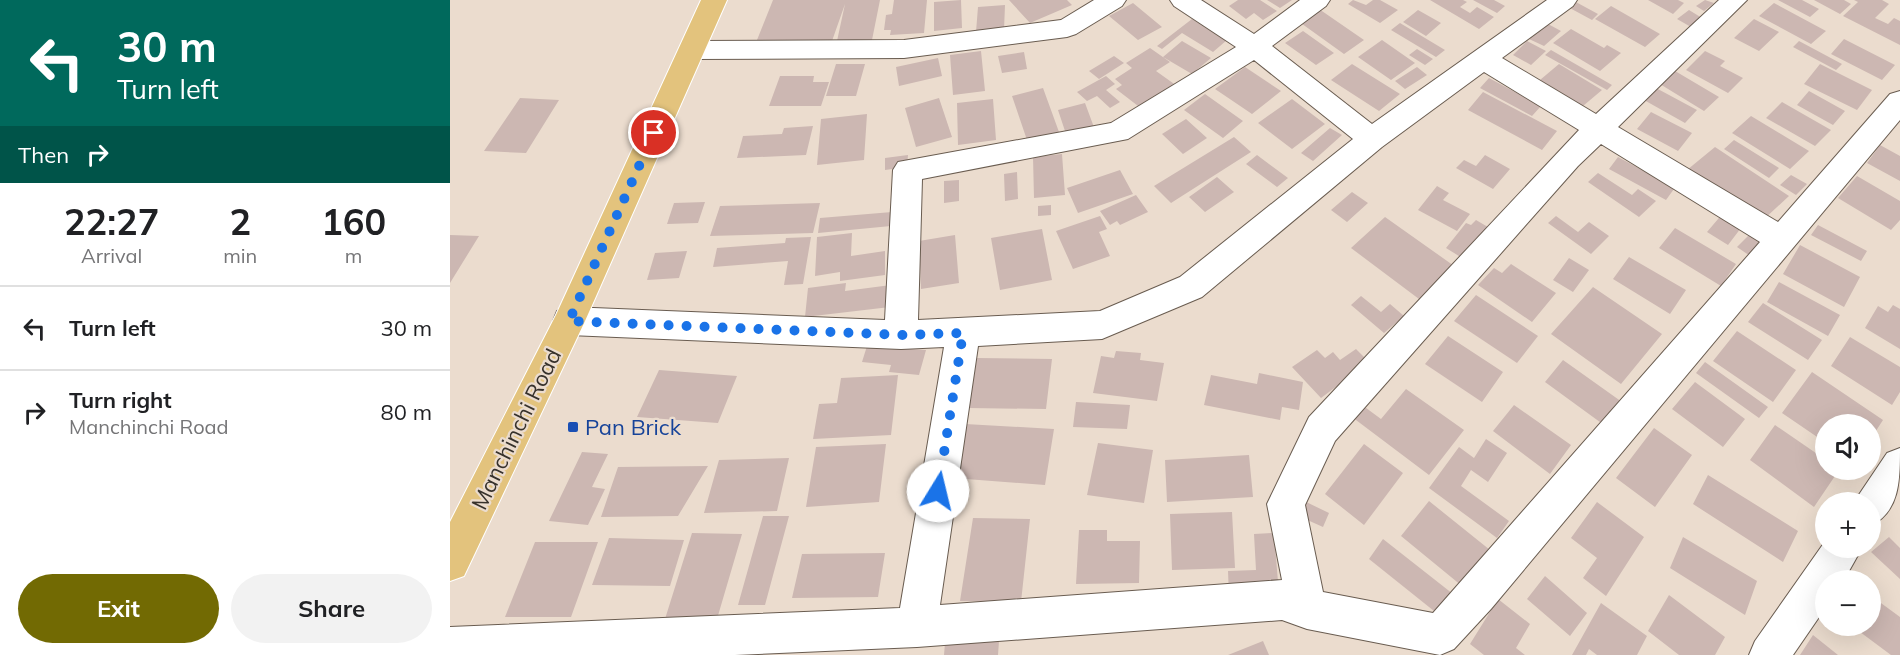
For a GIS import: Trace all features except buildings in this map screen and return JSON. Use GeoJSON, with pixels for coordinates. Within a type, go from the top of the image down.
{"type":"FeatureCollection","features":[{"type":"Feature","properties":{"kind":"main road","name":"Manchinchi Road"},"geometry":{"type":"LineString","coordinates":[[450,562],[569,321],[714,0]]}},
{"type":"Feature","properties":{"kind":"street"},"geometry":{"type":"LineString","coordinates":[[693,50],[904,49],[1067,28],[1113,0]]}},
{"type":"Feature","properties":{"kind":"street"},"geometry":{"type":"LineString","coordinates":[[1183,0],[1254,46],[1372,139]]}},
{"type":"Feature","properties":{"kind":"street"},"geometry":{"type":"LineString","coordinates":[[901,335],[908,170],[1118,132],[1254,46],[1317,0]]}},
{"type":"Feature","properties":{"kind":"street"},"geometry":{"type":"LineString","coordinates":[[569,321],[901,335],[1102,325],[1191,287],[1372,139],[1564,0]]}},
{"type":"Feature","properties":{"kind":"street"},"geometry":{"type":"LineString","coordinates":[[1308,609],[1286,504],[1322,429],[1568,158],[1734,0]]}},
{"type":"Feature","properties":{"kind":"street"},"geometry":{"type":"LineString","coordinates":[[1483,59],[1782,240]]}},
{"type":"Feature","properties":{"kind":"street"},"geometry":{"type":"LineString","coordinates":[[450,647],[917,627],[1282,600],[1308,609],[1440,635],[1477,596],[1900,101]]}},
{"type":"Feature","properties":{"kind":"street"},"geometry":{"type":"LineString","coordinates":[[917,627],[963,333]]}},
{"type":"Feature","properties":{"kind":"street"},"geometry":{"type":"LineString","coordinates":[[1881,492],[1900,465]]}},
{"type":"Feature","properties":{"kind":"street"},"geometry":{"type":"LineString","coordinates":[[1769,655],[1836,558]]}},
{"type":"Feature","properties":{"kind":"place","name":"Pan Brick"},"geometry":{"type":"Point","coordinates":[573,427]}},
{"type":"Feature","properties":{"kind":"route"},"geometry":{"type":"LineString","coordinates":[[654,133],[569,321],[901,335],[963,333],[938,491]]}}]}
